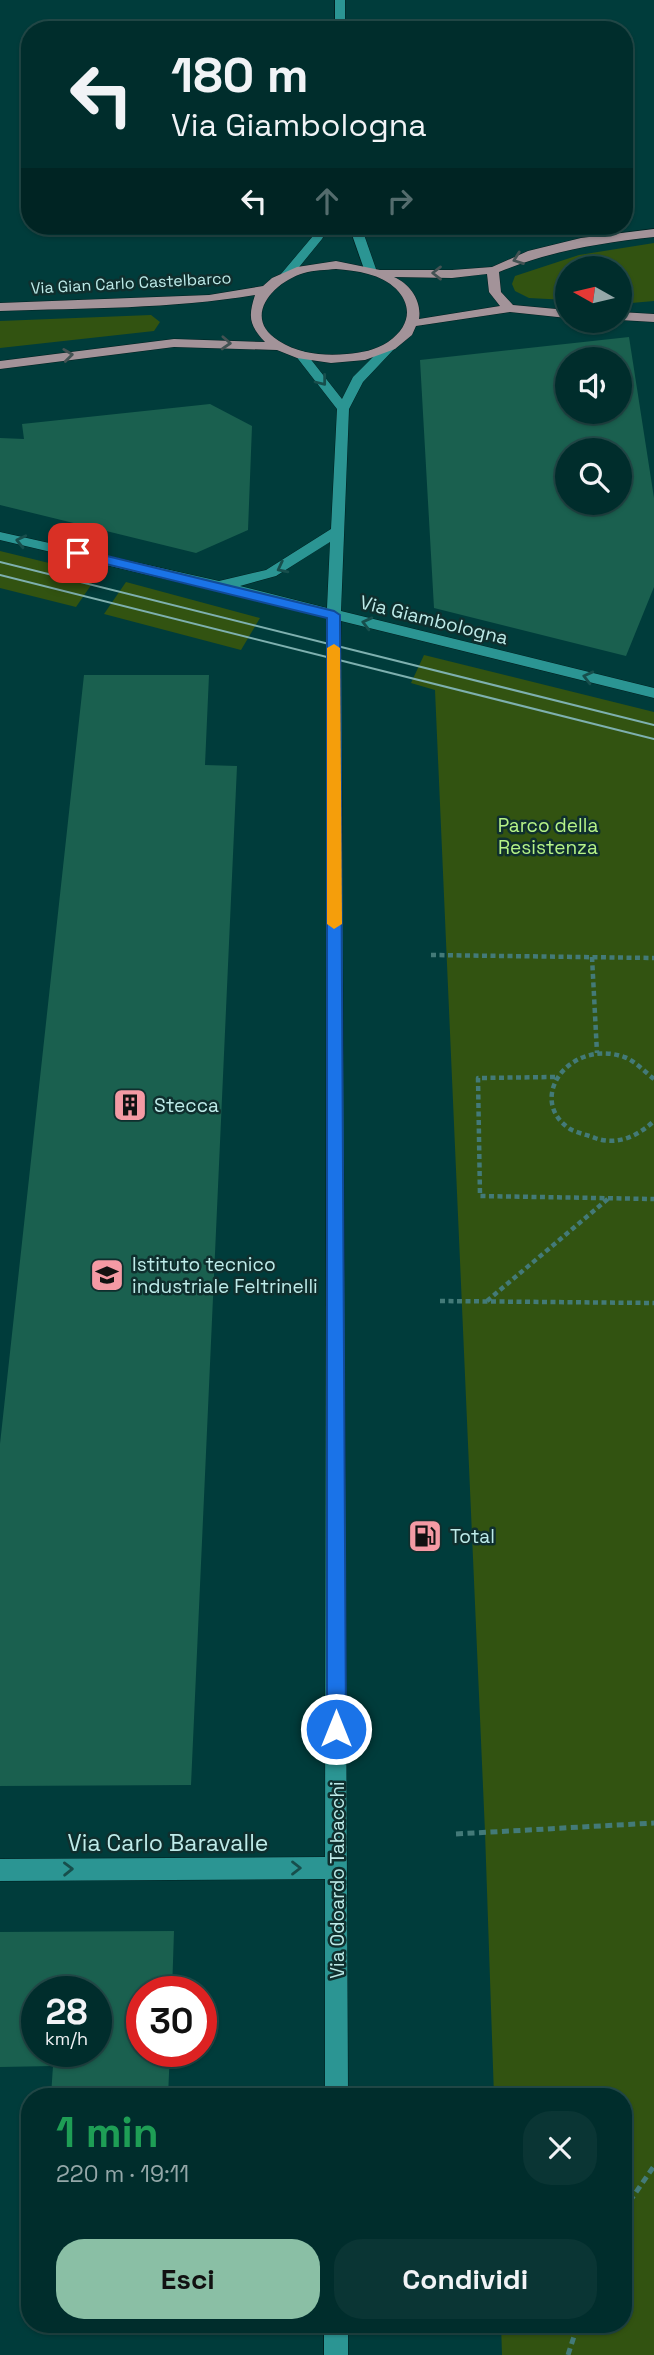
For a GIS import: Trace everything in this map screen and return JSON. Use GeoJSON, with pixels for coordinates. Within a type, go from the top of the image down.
{"type":"FeatureCollection","features":[{"type":"Feature","properties":{"kind":"main road"},"geometry":{"type":"LineString","coordinates":[[375,271],[400,284],[410,294],[415,305],[414,323],[407,334],[390,346],[371,354],[331,359],[301,355],[278,346],[259,330],[254,318],[254,306],[263,290],[287,274],[327,265],[375,271],[452,274],[495,270],[533,254],[581,242],[654,233]]}},
{"type":"Feature","properties":{"kind":"main road"},"geometry":{"type":"LineString","coordinates":[[495,270],[491,279],[493,288],[502,302],[510,307]]}},
{"type":"Feature","properties":{"kind":"main road","name":"Via Gian Carlo Castelbarco"},"geometry":{"type":"LineString","coordinates":[[0,307],[164,302],[263,290]]}},
{"type":"Feature","properties":{"kind":"main road"},"geometry":{"type":"LineString","coordinates":[[414,323],[510,307],[555,313]]}},
{"type":"Feature","properties":{"kind":"main road"},"geometry":{"type":"LineString","coordinates":[[632,317],[654,318]]}},
{"type":"Feature","properties":{"kind":"main road"},"geometry":{"type":"LineString","coordinates":[[0,365],[174,343],[278,346]]}},
{"type":"Feature","properties":{"kind":"street"},"geometry":{"type":"LineString","coordinates":[[340,0],[340,21]]}},
{"type":"Feature","properties":{"kind":"street"},"geometry":{"type":"LineString","coordinates":[[287,274],[319,235]]}},
{"type":"Feature","properties":{"kind":"street"},"geometry":{"type":"LineString","coordinates":[[359,235],[375,271]]}},
{"type":"Feature","properties":{"kind":"street","name":"Via Odoardo Tabacchi"},"geometry":{"type":"LineString","coordinates":[[337,2088],[334,615],[343,409],[357,380],[390,346]]}},
{"type":"Feature","properties":{"kind":"street"},"geometry":{"type":"LineString","coordinates":[[301,355],[343,409]]}},
{"type":"Feature","properties":{"kind":"street"},"geometry":{"type":"LineString","coordinates":[[207,583],[242,583],[271,574],[293,563],[338,530]]}},
{"type":"Feature","properties":{"kind":"street","name":"Via Giambologna"},"geometry":{"type":"LineString","coordinates":[[0,536],[207,583],[654,693]]}},
{"type":"Feature","properties":{"kind":"street","name":"Via Carlo Baravalle"},"geometry":{"type":"LineString","coordinates":[[0,1870],[337,1868]]}},
{"type":"Feature","properties":{"kind":"street"},"geometry":{"type":"LineString","coordinates":[[336,2333],[336,2355]]}},
{"type":"Feature","properties":{"kind":"path"},"geometry":{"type":"LineString","coordinates":[[430,955],[654,958]]}},
{"type":"Feature","properties":{"kind":"path"},"geometry":{"type":"LineString","coordinates":[[592,957],[597,1053]]}},
{"type":"Feature","properties":{"kind":"path"},"geometry":{"type":"LineString","coordinates":[[654,1079],[630,1059],[597,1053],[571,1060],[555,1077],[551,1091],[553,1106],[561,1120],[574,1131],[591,1138],[609,1141],[626,1139],[642,1132],[654,1121]]}},
{"type":"Feature","properties":{"kind":"path"},"geometry":{"type":"LineString","coordinates":[[555,1077],[478,1078],[480,1196],[654,1199]]}},
{"type":"Feature","properties":{"kind":"path"},"geometry":{"type":"LineString","coordinates":[[486,1301],[610,1198]]}},
{"type":"Feature","properties":{"kind":"path"},"geometry":{"type":"LineString","coordinates":[[440,1301],[654,1303]]}},
{"type":"Feature","properties":{"kind":"path"},"geometry":{"type":"LineString","coordinates":[[456,1834],[654,1823]]}},
{"type":"Feature","properties":{"kind":"path"},"geometry":{"type":"LineString","coordinates":[[632,2198],[654,2166]]}},
{"type":"Feature","properties":{"kind":"path"},"geometry":{"type":"LineString","coordinates":[[568,2355],[575,2333]]}},
{"type":"Feature","properties":{"kind":"green space"},"geometry":{"type":"Polygon","coordinates":[[[654,243],[654,301],[632,303],[632,256],[576,256],[654,243]]]}},
{"type":"Feature","properties":{"kind":"green space"},"geometry":{"type":"Polygon","coordinates":[[[555,263],[555,299],[529,298],[515,291],[512,284],[515,276],[555,263]]]}},
{"type":"Feature","properties":{"kind":"green space"},"geometry":{"type":"Polygon","coordinates":[[[151,315],[160,322],[154,331],[0,348],[0,321],[151,315]]]}},
{"type":"Feature","properties":{"kind":"green space"},"geometry":{"type":"Polygon","coordinates":[[[0,551],[98,575],[76,607],[0,588],[0,551]]]}},
{"type":"Feature","properties":{"kind":"green space"},"geometry":{"type":"Polygon","coordinates":[[[126,582],[260,618],[241,650],[104,614],[126,582]]]}},
{"type":"Feature","properties":{"kind":"green space","name":"Parco della Resistenza"},"geometry":{"type":"Polygon","coordinates":[[[424,655],[654,712],[654,2355],[502,2355],[501,2333],[632,2333],[632,2088],[494,2088],[435,690],[411,683],[424,655]]]}},
{"type":"Feature","properties":{"kind":"building"},"geometry":{"type":"Polygon","coordinates":[[[629,337],[631,347],[555,347],[555,424],[632,424],[632,356],[654,498],[654,587],[626,656],[434,608],[420,360],[629,337]]]}},
{"type":"Feature","properties":{"kind":"building"},"geometry":{"type":"Polygon","coordinates":[[[210,404],[252,426],[248,530],[196,553],[0,505],[0,438],[24,439],[22,424],[210,404]]]}},
{"type":"Feature","properties":{"kind":"building","name":"Istituto tecnico industriale Feltrinelli"},"geometry":{"type":"Polygon","coordinates":[[[84,675],[209,675],[205,765],[237,766],[191,1785],[0,1786],[0,1444],[84,675]]]}},
{"type":"Feature","properties":{"kind":"building"},"geometry":{"type":"Polygon","coordinates":[[[174,1931],[173,1976],[126,1976],[126,2067],[169,2067],[168,2088],[52,2088],[53,2067],[112,2067],[112,1976],[21,1976],[21,2067],[0,2067],[0,1932],[174,1931]]]}},
{"type":"Feature","properties":{"kind":"tram line"},"geometry":{"type":"LineString","coordinates":[[0,562],[654,725]]}},
{"type":"Feature","properties":{"kind":"tram line"},"geometry":{"type":"LineString","coordinates":[[0,575],[654,739]]}},
{"type":"Feature","properties":{"kind":"slow traffic"},"geometry":{"type":"LineString","coordinates":[[334,648],[334,924]]}},
{"type":"Feature","properties":{"kind":"place","name":"Stecca"},"geometry":{"type":"Point","coordinates":[130,1105]}},
{"type":"Feature","properties":{"kind":"place","name":"Istituto tecnico industriale Feltrinelli"},"geometry":{"type":"Point","coordinates":[107,1275]}},
{"type":"Feature","properties":{"kind":"place","name":"Total"},"geometry":{"type":"Point","coordinates":[425,1536]}},
{"type":"Feature","properties":{"kind":"route"},"geometry":{"type":"LineString","coordinates":[[78,553],[334,615],[336,1729]]}}]}
